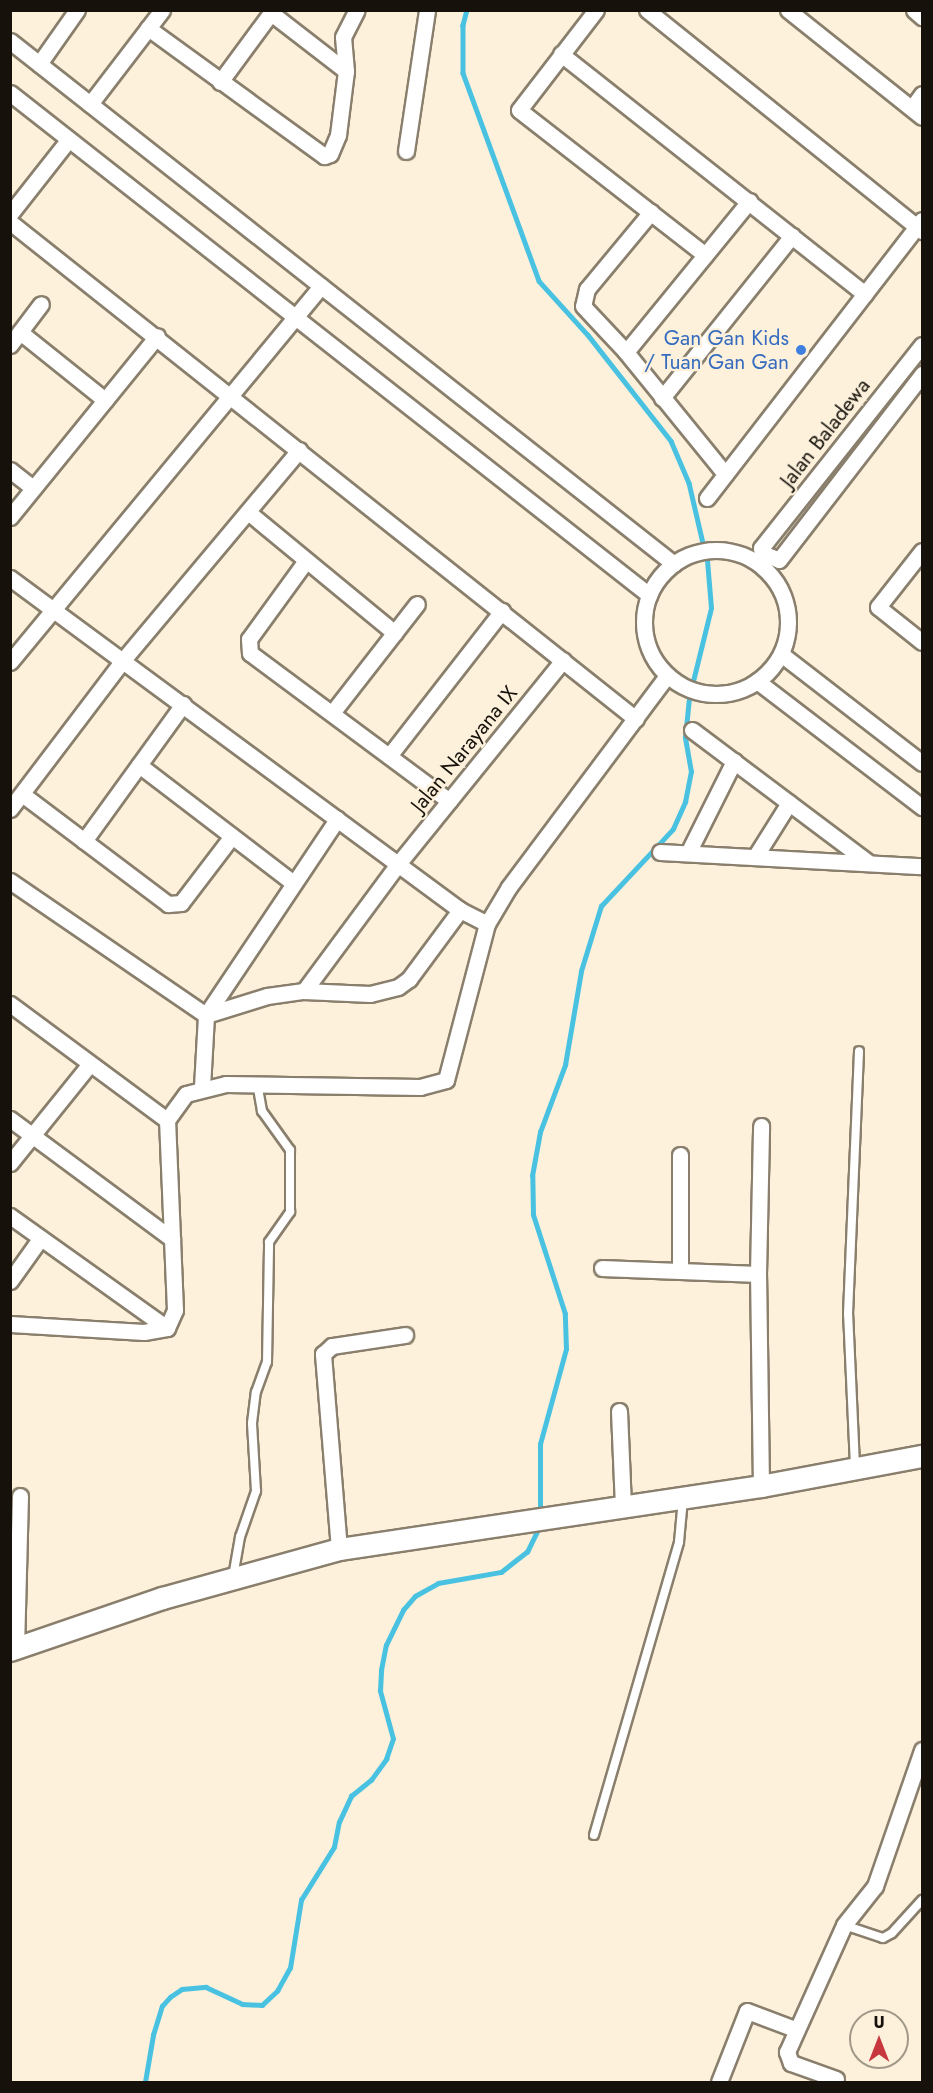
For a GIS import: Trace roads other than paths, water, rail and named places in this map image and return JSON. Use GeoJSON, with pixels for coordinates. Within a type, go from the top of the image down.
{"type":"FeatureCollection","features":[{"type":"Feature","properties":{"kind":"street"},"geometry":{"type":"LineString","coordinates":[[39,64],[77,10]]}},
{"type":"Feature","properties":{"kind":"street"},"geometry":{"type":"LineString","coordinates":[[90,104],[162,10]]}},
{"type":"Feature","properties":{"kind":"street"},"geometry":{"type":"LineString","coordinates":[[148,28],[324,156],[330,154],[338,135],[346,71],[343,37],[357,10]]}},
{"type":"Feature","properties":{"kind":"street"},"geometry":{"type":"LineString","coordinates":[[406,151],[427,10]]}},
{"type":"Feature","properties":{"kind":"street"},"geometry":{"type":"LineString","coordinates":[[596,10],[519,110],[705,255]]}},
{"type":"Feature","properties":{"kind":"street"},"geometry":{"type":"LineString","coordinates":[[647,10],[921,226],[707,498]]}},
{"type":"Feature","properties":{"kind":"street"},"geometry":{"type":"LineString","coordinates":[[788,10],[917,112],[922,94]]}},
{"type":"Feature","properties":{"kind":"street"},"geometry":{"type":"LineString","coordinates":[[914,10],[922,17]]}},
{"type":"Feature","properties":{"kind":"street"},"geometry":{"type":"LineString","coordinates":[[220,82],[272,11],[346,71]]}},
{"type":"Feature","properties":{"kind":"street"},"geometry":{"type":"LineString","coordinates":[[10,41],[674,564]]}},
{"type":"Feature","properties":{"kind":"street"},"geometry":{"type":"LineString","coordinates":[[561,54],[866,294]]}},
{"type":"Feature","properties":{"kind":"street"},"geometry":{"type":"LineString","coordinates":[[10,93],[649,595]]}},
{"type":"Feature","properties":{"kind":"street"},"geometry":{"type":"LineString","coordinates":[[10,214],[69,139]]}},
{"type":"Feature","properties":{"kind":"street"},"geometry":{"type":"LineString","coordinates":[[626,352],[749,201]]}},
{"type":"Feature","properties":{"kind":"street"},"geometry":{"type":"LineString","coordinates":[[651,212],[587,289],[583,306],[626,352],[725,474]]}},
{"type":"Feature","properties":{"kind":"street"},"geometry":{"type":"LineString","coordinates":[[10,222],[157,336],[636,719]]}},
{"type":"Feature","properties":{"kind":"street"},"geometry":{"type":"LineString","coordinates":[[662,398],[792,236]]}},
{"type":"Feature","properties":{"kind":"street"},"geometry":{"type":"LineString","coordinates":[[10,662],[297,318],[321,286]]}},
{"type":"Feature","properties":{"kind":"street"},"geometry":{"type":"LineString","coordinates":[[10,345],[41,304]]}},
{"type":"Feature","properties":{"kind":"street"},"geometry":{"type":"LineString","coordinates":[[20,332],[105,400]]}},
{"type":"Feature","properties":{"kind":"street"},"geometry":{"type":"LineString","coordinates":[[10,517],[157,336]]}},
{"type":"Feature","properties":{"kind":"street","name":"Jalan Baladewa"},"geometry":{"type":"LineString","coordinates":[[922,345],[761,548],[767,557],[779,560],[922,374]]}},
{"type":"Feature","properties":{"kind":"street"},"geometry":{"type":"LineString","coordinates":[[10,809],[123,660],[299,450]]}},
{"type":"Feature","properties":{"kind":"street"},"geometry":{"type":"LineString","coordinates":[[10,470],[33,488]]}},
{"type":"Feature","properties":{"kind":"street"},"geometry":{"type":"LineString","coordinates":[[248,512],[304,562],[395,633]]}},
{"type":"Feature","properties":{"kind":"street"},"geometry":{"type":"LineString","coordinates":[[922,551],[878,607],[922,642]]}},
{"type":"Feature","properties":{"kind":"street"},"geometry":{"type":"LineString","coordinates":[[733,552],[752,560],[769,573],[781,591],[788,612],[788,633],[781,654],[758,681],[735,692],[711,694],[687,689],[667,676],[653,659],[645,638],[644,616],[649,595],[674,564],[692,554],[733,552]]}},
{"type":"Feature","properties":{"kind":"street"},"geometry":{"type":"LineString","coordinates":[[304,562],[249,639],[248,647],[255,658],[449,801]]}},
{"type":"Feature","properties":{"kind":"street"},"geometry":{"type":"LineString","coordinates":[[10,578],[460,910],[487,924]]}},
{"type":"Feature","properties":{"kind":"street"},"geometry":{"type":"LineString","coordinates":[[332,713],[417,604]]}},
{"type":"Feature","properties":{"kind":"street"},"geometry":{"type":"LineString","coordinates":[[389,756],[502,611]]}},
{"type":"Feature","properties":{"kind":"street"},"geometry":{"type":"LineString","coordinates":[[781,654],[922,763]]}},
{"type":"Feature","properties":{"kind":"street","name":"Jalan Narayana IX"},"geometry":{"type":"LineString","coordinates":[[304,991],[398,864],[563,660]]}},
{"type":"Feature","properties":{"kind":"street"},"geometry":{"type":"LineString","coordinates":[[167,1328],[175,1310],[167,1120],[178,1101],[202,1088],[257,1083],[420,1087],[446,1080],[487,924],[509,887],[667,676]]}},
{"type":"Feature","properties":{"kind":"street"},"geometry":{"type":"LineString","coordinates":[[758,681],[922,807]]}},
{"type":"Feature","properties":{"kind":"street"},"geometry":{"type":"LineString","coordinates":[[84,842],[183,704]]}},
{"type":"Feature","properties":{"kind":"street"},"geometry":{"type":"LineString","coordinates":[[692,730],[869,863]]}},
{"type":"Feature","properties":{"kind":"street"},"geometry":{"type":"LineString","coordinates":[[688,853],[734,761]]}},
{"type":"Feature","properties":{"kind":"street"},"geometry":{"type":"LineString","coordinates":[[139,765],[292,882]]}},
{"type":"Feature","properties":{"kind":"street"},"geometry":{"type":"LineString","coordinates":[[22,794],[172,905],[181,903],[232,836]]}},
{"type":"Feature","properties":{"kind":"street"},"geometry":{"type":"LineString","coordinates":[[755,857],[789,803]]}},
{"type":"Feature","properties":{"kind":"street"},"geometry":{"type":"LineString","coordinates":[[202,1088],[206,1015],[292,882],[337,819]]}},
{"type":"Feature","properties":{"kind":"street"},"geometry":{"type":"LineString","coordinates":[[660,852],[922,866]]}},
{"type":"Feature","properties":{"kind":"street"},"geometry":{"type":"LineString","coordinates":[[10,881],[206,1015]]}},
{"type":"Feature","properties":{"kind":"street"},"geometry":{"type":"LineString","coordinates":[[206,1015],[260,997],[304,991],[370,994],[398,987],[409,979],[460,910]]}},
{"type":"Feature","properties":{"kind":"street"},"geometry":{"type":"LineString","coordinates":[[10,1004],[167,1120]]}},
{"type":"Feature","properties":{"kind":"street"},"geometry":{"type":"LineString","coordinates":[[10,1162],[90,1064]]}},
{"type":"Feature","properties":{"kind":"street"},"geometry":{"type":"LineString","coordinates":[[10,1119],[172,1239]]}},
{"type":"Feature","properties":{"kind":"street"},"geometry":{"type":"LineString","coordinates":[[761,1126],[758,1274],[761,1486]]}},
{"type":"Feature","properties":{"kind":"street"},"geometry":{"type":"LineString","coordinates":[[680,1155],[680,1269]]}},
{"type":"Feature","properties":{"kind":"street"},"geometry":{"type":"LineString","coordinates":[[10,1216],[167,1328]]}},
{"type":"Feature","properties":{"kind":"street"},"geometry":{"type":"LineString","coordinates":[[10,1281],[40,1239]]}},
{"type":"Feature","properties":{"kind":"street"},"geometry":{"type":"LineString","coordinates":[[602,1268],[680,1269],[758,1274]]}},
{"type":"Feature","properties":{"kind":"street"},"geometry":{"type":"LineString","coordinates":[[10,1324],[144,1332],[167,1328]]}},
{"type":"Feature","properties":{"kind":"street"},"geometry":{"type":"LineString","coordinates":[[339,1549],[323,1354],[332,1346],[405,1335]]}},
{"type":"Feature","properties":{"kind":"street"},"geometry":{"type":"LineString","coordinates":[[619,1411],[623,1506]]}},
{"type":"Feature","properties":{"kind":"street"},"geometry":{"type":"LineString","coordinates":[[20,1496],[13,1649],[150,1601],[339,1549],[530,1518],[761,1486],[922,1456]]}},
{"type":"Feature","properties":{"kind":"street"},"geometry":{"type":"LineString","coordinates":[[836,2079],[787,2060],[795,2029],[844,1925],[875,1886],[922,1750]]}},
{"type":"Feature","properties":{"kind":"street"},"geometry":{"type":"LineString","coordinates":[[719,2082],[747,2011],[795,2029]]}},
{"type":"Feature","properties":{"kind":"lane"},"geometry":{"type":"LineString","coordinates":[[855,1470],[848,1314],[859,1051]]}},
{"type":"Feature","properties":{"kind":"lane"},"geometry":{"type":"LineString","coordinates":[[233,1578],[240,1537],[256,1491],[253,1413],[267,1362],[269,1242],[290,1212],[290,1150],[262,1111],[257,1083]]}},
{"type":"Feature","properties":{"kind":"lane"},"geometry":{"type":"LineString","coordinates":[[594,1835],[679,1542],[683,1498]]}},
{"type":"Feature","properties":{"kind":"lane"},"geometry":{"type":"LineString","coordinates":[[844,1925],[882,1938],[892,1934],[922,1901]]}},
{"type":"Feature","properties":{"kind":"waterway"},"geometry":{"type":"LineString","coordinates":[[467,10],[463,25],[463,73],[539,281],[588,335],[671,441],[689,483],[703,543]]}},
{"type":"Feature","properties":{"kind":"waterway"},"geometry":{"type":"LineString","coordinates":[[693,681],[711,608],[707,560]]}},
{"type":"Feature","properties":{"kind":"waterway"},"geometry":{"type":"LineString","coordinates":[[540,1514],[540,1444],[566,1349],[565,1314],[533,1215],[532,1176],[540,1132],[565,1065],[581,971],[601,906],[673,829],[685,802],[691,772],[685,738],[689,698]]}},
{"type":"Feature","properties":{"kind":"waterway"},"geometry":{"type":"LineString","coordinates":[[145,2082],[153,2035],[162,2006],[170,1997],[182,1989],[206,1987],[242,2004],[262,2005],[277,1991],[290,1968],[301,1900],[334,1847],[339,1822],[351,1796],[371,1780],[386,1759],[393,1739],[380,1691],[381,1670],[386,1645],[403,1610],[415,1596],[438,1583],[501,1572],[527,1552],[540,1525]]}},
{"type":"Feature","properties":{"kind":"place","name":"Gan Gan Kids / Tuan Gan Gan"},"geometry":{"type":"Point","coordinates":[801,350]}}]}
